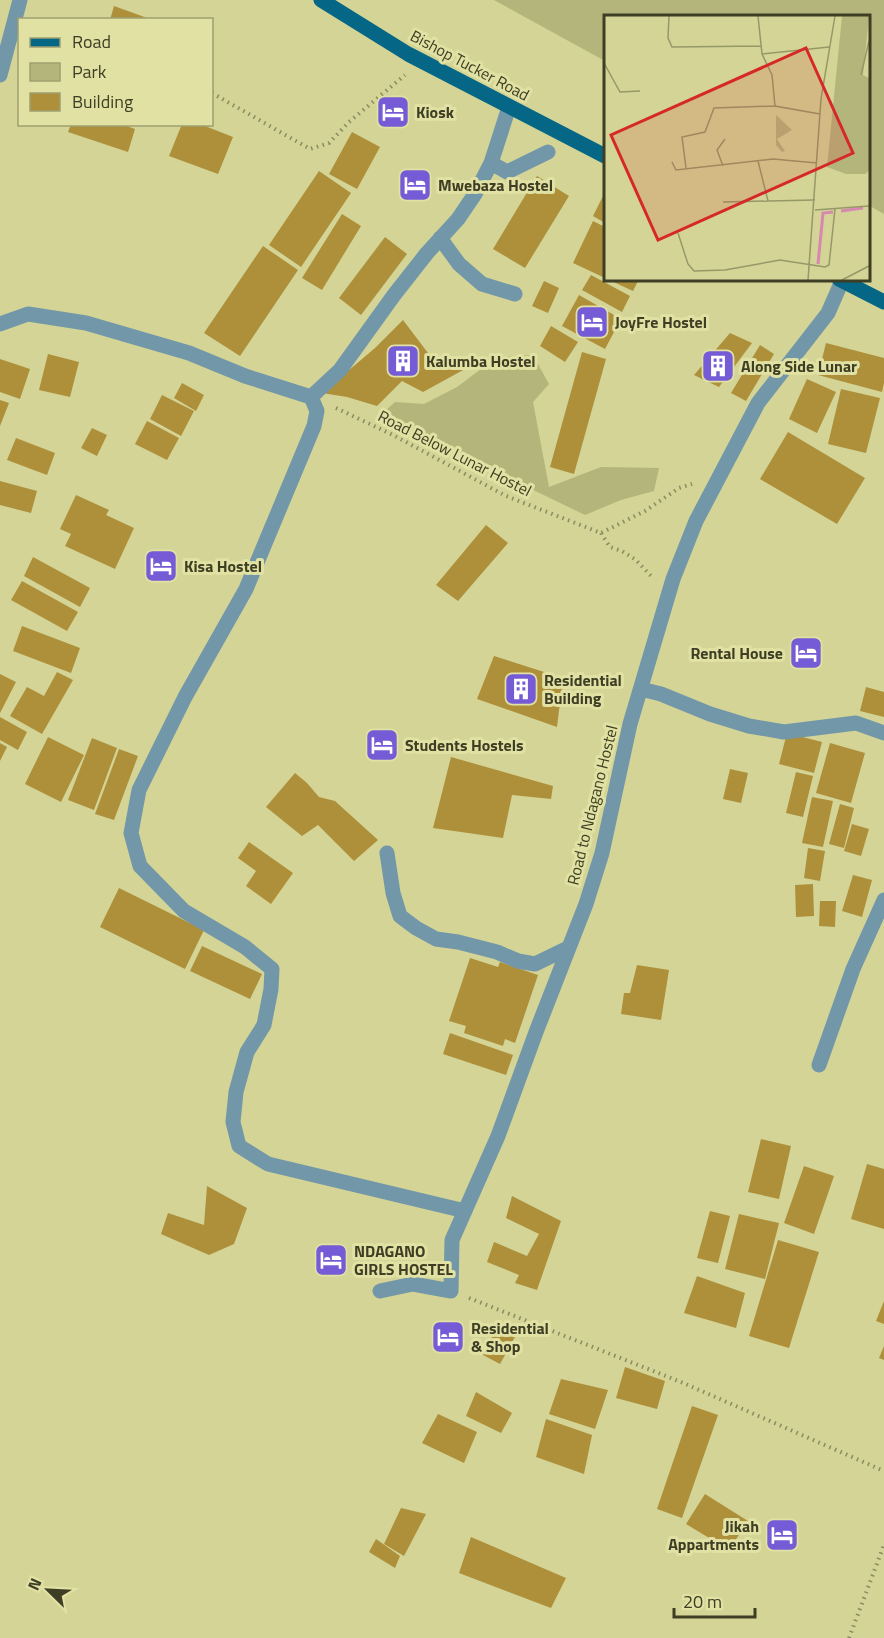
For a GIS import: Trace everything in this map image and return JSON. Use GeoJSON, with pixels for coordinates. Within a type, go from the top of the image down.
{"type":"FeatureCollection","features":[{"type":"Feature","properties":{"kind":"main road","name":"Bishop Tucker Road"},"geometry":{"type":"LineString","coordinates":[[321,0],[408,54],[604,155]]}},
{"type":"Feature","properties":{"kind":"main road"},"geometry":{"type":"LineString","coordinates":[[840,280],[884,302]]}},
{"type":"Feature","properties":{"kind":"street"},"geometry":{"type":"LineString","coordinates":[[0,75],[20,0]]}},
{"type":"Feature","properties":{"kind":"street"},"geometry":{"type":"LineString","coordinates":[[311,397],[340,370],[394,295],[458,219],[491,164],[509,107]]}},
{"type":"Feature","properties":{"kind":"street"},"geometry":{"type":"LineString","coordinates":[[491,164],[507,172],[548,152]]}},
{"type":"Feature","properties":{"kind":"street"},"geometry":{"type":"LineString","coordinates":[[440,238],[459,264],[482,284],[515,294]]}},
{"type":"Feature","properties":{"kind":"street","name":"Road to Ndagano Hostel"},"geometry":{"type":"LineString","coordinates":[[451,1291],[452,1240],[498,1136],[586,904],[602,853],[630,724],[673,579],[696,521],[718,475],[758,403],[828,313],[840,280]]}},
{"type":"Feature","properties":{"kind":"street"},"geometry":{"type":"LineString","coordinates":[[0,324],[28,314],[86,323],[189,353],[245,376],[311,397],[317,411],[310,436],[246,588],[185,697],[143,780],[131,833],[140,866],[184,911],[245,947],[272,969],[272,989],[264,1025],[247,1052],[236,1092],[233,1122],[239,1146],[268,1164],[465,1211]]}},
{"type":"Feature","properties":{"kind":"street"},"geometry":{"type":"LineString","coordinates":[[641,689],[749,726],[784,732],[856,723],[884,733]]}},
{"type":"Feature","properties":{"kind":"street"},"geometry":{"type":"LineString","coordinates":[[387,853],[393,893],[400,916],[436,939],[458,942],[534,964],[568,948]]}},
{"type":"Feature","properties":{"kind":"street"},"geometry":{"type":"LineString","coordinates":[[819,1065],[854,969],[884,900]]}},
{"type":"Feature","properties":{"kind":"street"},"geometry":{"type":"LineString","coordinates":[[380,1291],[413,1284],[451,1291]]}},
{"type":"Feature","properties":{"kind":"path"},"geometry":{"type":"LineString","coordinates":[[213,94],[310,149],[329,143],[406,75],[408,54]]}},
{"type":"Feature","properties":{"kind":"path","name":"Road Below Lunar Hostel"},"geometry":{"type":"LineString","coordinates":[[311,397],[393,435],[506,496],[601,533],[610,547],[636,560],[650,576],[673,579]]}},
{"type":"Feature","properties":{"kind":"path"},"geometry":{"type":"LineString","coordinates":[[601,533],[645,511],[679,488],[718,475]]}},
{"type":"Feature","properties":{"kind":"path"},"geometry":{"type":"LineString","coordinates":[[451,1291],[681,1383],[884,1471]]}},
{"type":"Feature","properties":{"kind":"path"},"geometry":{"type":"LineString","coordinates":[[849,1638],[884,1545]]}},
{"type":"Feature","properties":{"kind":"green space"},"geometry":{"type":"Polygon","coordinates":[[[494,0],[884,0],[884,214],[869,206],[869,15],[604,15],[604,60],[494,0]]]}},
{"type":"Feature","properties":{"kind":"green space"},"geometry":{"type":"Polygon","coordinates":[[[533,355],[549,384],[533,402],[549,487],[601,467],[659,468],[654,491],[621,500],[585,515],[405,428],[377,418],[395,402],[424,404],[457,387],[497,357],[533,355]]]}},
{"type":"Feature","properties":{"kind":"building"},"geometry":{"type":"Polygon","coordinates":[[[114,6],[147,18],[111,18],[114,6]]]}},
{"type":"Feature","properties":{"kind":"building"},"geometry":{"type":"Polygon","coordinates":[[[70,126],[127,126],[135,129],[128,152],[68,132],[70,126]]]}},
{"type":"Feature","properties":{"kind":"building"},"geometry":{"type":"Polygon","coordinates":[[[181,126],[205,126],[233,137],[218,174],[169,156],[181,126]]]}},
{"type":"Feature","properties":{"kind":"building"},"geometry":{"type":"Polygon","coordinates":[[[352,132],[380,147],[357,189],[329,174],[352,132]]]}},
{"type":"Feature","properties":{"kind":"building"},"geometry":{"type":"Polygon","coordinates":[[[319,171],[351,193],[301,267],[269,245],[319,171]]]}},
{"type":"Feature","properties":{"kind":"building"},"geometry":{"type":"Polygon","coordinates":[[[537,176],[569,196],[525,268],[493,249],[537,176]]]}},
{"type":"Feature","properties":{"kind":"building"},"geometry":{"type":"Polygon","coordinates":[[[604,194],[604,222],[593,216],[604,194]]]}},
{"type":"Feature","properties":{"kind":"building"},"geometry":{"type":"Polygon","coordinates":[[[342,214],[361,226],[322,290],[302,278],[342,214]]]}},
{"type":"Feature","properties":{"kind":"building"},"geometry":{"type":"Polygon","coordinates":[[[593,221],[604,226],[604,278],[573,263],[593,221]]]}},
{"type":"Feature","properties":{"kind":"building"},"geometry":{"type":"Polygon","coordinates":[[[385,237],[407,254],[361,315],[339,298],[385,237]]]}},
{"type":"Feature","properties":{"kind":"building"},"geometry":{"type":"Polygon","coordinates":[[[263,246],[298,270],[240,356],[204,333],[263,246]]]}},
{"type":"Feature","properties":{"kind":"building"},"geometry":{"type":"Polygon","coordinates":[[[591,275],[630,296],[622,312],[582,290],[591,275]]]}},
{"type":"Feature","properties":{"kind":"building"},"geometry":{"type":"Polygon","coordinates":[[[609,280],[638,280],[633,291],[609,280]]]}},
{"type":"Feature","properties":{"kind":"building"},"geometry":{"type":"Polygon","coordinates":[[[544,281],[559,288],[548,313],[532,306],[544,281]]]}},
{"type":"Feature","properties":{"kind":"building","name":"JoyFre Hostel"},"geometry":{"type":"Polygon","coordinates":[[[579,295],[621,319],[605,349],[562,326],[579,295]]]}},
{"type":"Feature","properties":{"kind":"building","name":"Kalumba Hostel"},"geometry":{"type":"Polygon","coordinates":[[[403,320],[428,353],[465,369],[423,392],[402,381],[377,406],[347,397],[322,393],[375,348],[403,320]]]}},
{"type":"Feature","properties":{"kind":"building"},"geometry":{"type":"Polygon","coordinates":[[[551,326],[578,342],[565,362],[540,346],[551,326]]]}},
{"type":"Feature","properties":{"kind":"building","name":"Along Side Lunar"},"geometry":{"type":"Polygon","coordinates":[[[730,333],[752,343],[719,387],[694,375],[730,333]]]}},
{"type":"Feature","properties":{"kind":"building"},"geometry":{"type":"Polygon","coordinates":[[[826,343],[884,358],[882,392],[818,375],[826,343]]]}},
{"type":"Feature","properties":{"kind":"building"},"geometry":{"type":"Polygon","coordinates":[[[760,345],[774,354],[746,401],[731,393],[760,345]]]}},
{"type":"Feature","properties":{"kind":"building"},"geometry":{"type":"Polygon","coordinates":[[[582,352],[606,359],[574,474],[550,467],[582,352]]]}},
{"type":"Feature","properties":{"kind":"building"},"geometry":{"type":"Polygon","coordinates":[[[48,354],[79,362],[70,397],[39,390],[48,354]]]}},
{"type":"Feature","properties":{"kind":"building"},"geometry":{"type":"Polygon","coordinates":[[[0,359],[30,369],[20,399],[0,392],[0,359]]]}},
{"type":"Feature","properties":{"kind":"building"},"geometry":{"type":"Polygon","coordinates":[[[807,379],[836,392],[817,433],[789,419],[807,379]]]}},
{"type":"Feature","properties":{"kind":"building"},"geometry":{"type":"Polygon","coordinates":[[[182,383],[204,395],[196,411],[174,398],[182,383]]]}},
{"type":"Feature","properties":{"kind":"building"},"geometry":{"type":"Polygon","coordinates":[[[841,389],[880,398],[866,453],[828,444],[841,389]]]}},
{"type":"Feature","properties":{"kind":"building"},"geometry":{"type":"Polygon","coordinates":[[[162,395],[194,411],[181,436],[150,419],[162,395]]]}},
{"type":"Feature","properties":{"kind":"building"},"geometry":{"type":"Polygon","coordinates":[[[0,400],[9,403],[0,426],[0,400]]]}},
{"type":"Feature","properties":{"kind":"building"},"geometry":{"type":"Polygon","coordinates":[[[147,421],[179,438],[167,460],[135,444],[147,421]]]}},
{"type":"Feature","properties":{"kind":"building"},"geometry":{"type":"Polygon","coordinates":[[[92,428],[107,435],[97,456],[81,448],[92,428]]]}},
{"type":"Feature","properties":{"kind":"building"},"geometry":{"type":"Polygon","coordinates":[[[788,432],[865,478],[837,524],[760,479],[788,432]]]}},
{"type":"Feature","properties":{"kind":"building"},"geometry":{"type":"Polygon","coordinates":[[[16,438],[55,453],[47,475],[7,460],[16,438]]]}},
{"type":"Feature","properties":{"kind":"building"},"geometry":{"type":"Polygon","coordinates":[[[0,481],[37,491],[31,513],[0,505],[0,481]]]}},
{"type":"Feature","properties":{"kind":"building"},"geometry":{"type":"Polygon","coordinates":[[[76,495],[109,510],[106,515],[134,528],[115,569],[65,546],[71,534],[60,529],[76,495]]]}},
{"type":"Feature","properties":{"kind":"building"},"geometry":{"type":"Polygon","coordinates":[[[486,525],[508,543],[458,601],[436,585],[486,525]]]}},
{"type":"Feature","properties":{"kind":"building"},"geometry":{"type":"Polygon","coordinates":[[[33,557],[90,588],[80,607],[24,576],[33,557]]]}},
{"type":"Feature","properties":{"kind":"building"},"geometry":{"type":"Polygon","coordinates":[[[22,581],[78,612],[67,631],[11,600],[22,581]]]}},
{"type":"Feature","properties":{"kind":"building"},"geometry":{"type":"Polygon","coordinates":[[[22,626],[80,648],[71,673],[13,651],[22,626]]]}},
{"type":"Feature","properties":{"kind":"building","name":"Residential Building"},"geometry":{"type":"Polygon","coordinates":[[[494,656],[563,678],[557,727],[477,699],[494,656]]]}},
{"type":"Feature","properties":{"kind":"building"},"geometry":{"type":"Polygon","coordinates":[[[57,672],[73,680],[42,734],[10,716],[27,687],[44,696],[57,672]]]}},
{"type":"Feature","properties":{"kind":"building"},"geometry":{"type":"Polygon","coordinates":[[[0,674],[16,682],[0,713],[0,674]]]}},
{"type":"Feature","properties":{"kind":"building"},"geometry":{"type":"Polygon","coordinates":[[[866,687],[884,692],[884,717],[860,711],[866,687]]]}},
{"type":"Feature","properties":{"kind":"building"},"geometry":{"type":"Polygon","coordinates":[[[0,717],[27,732],[18,750],[0,740],[0,717]]]}},
{"type":"Feature","properties":{"kind":"building"},"geometry":{"type":"Polygon","coordinates":[[[787,733],[822,742],[814,773],[779,764],[787,733]]]}},
{"type":"Feature","properties":{"kind":"building"},"geometry":{"type":"Polygon","coordinates":[[[48,737],[84,755],[61,802],[25,784],[48,737]]]}},
{"type":"Feature","properties":{"kind":"building"},"geometry":{"type":"Polygon","coordinates":[[[92,738],[117,748],[94,810],[68,800],[92,738]]]}},
{"type":"Feature","properties":{"kind":"building"},"geometry":{"type":"Polygon","coordinates":[[[0,743],[7,747],[0,761],[0,743]]]}},
{"type":"Feature","properties":{"kind":"building"},"geometry":{"type":"Polygon","coordinates":[[[830,743],[865,753],[851,803],[816,793],[830,743]]]}},
{"type":"Feature","properties":{"kind":"building"},"geometry":{"type":"Polygon","coordinates":[[[119,749],[138,756],[114,820],[95,814],[119,749]]]}},
{"type":"Feature","properties":{"kind":"building"},"geometry":{"type":"Polygon","coordinates":[[[451,757],[553,786],[551,799],[512,795],[503,838],[433,828],[451,757]]]}},
{"type":"Feature","properties":{"kind":"building"},"geometry":{"type":"Polygon","coordinates":[[[730,769],[748,773],[741,803],[723,799],[730,769]]]}},
{"type":"Feature","properties":{"kind":"building"},"geometry":{"type":"Polygon","coordinates":[[[796,772],[813,776],[803,817],[786,813],[796,772]]]}},
{"type":"Feature","properties":{"kind":"building"},"geometry":{"type":"Polygon","coordinates":[[[295,773],[319,797],[335,801],[378,840],[354,861],[318,825],[302,836],[266,807],[295,773]]]}},
{"type":"Feature","properties":{"kind":"building"},"geometry":{"type":"Polygon","coordinates":[[[812,797],[833,801],[823,847],[802,843],[812,797]]]}},
{"type":"Feature","properties":{"kind":"building"},"geometry":{"type":"Polygon","coordinates":[[[840,804],[854,808],[844,848],[829,844],[840,804]]]}},
{"type":"Feature","properties":{"kind":"building"},"geometry":{"type":"Polygon","coordinates":[[[852,824],[869,829],[861,856],[844,851],[852,824]]]}},
{"type":"Feature","properties":{"kind":"building"},"geometry":{"type":"Polygon","coordinates":[[[249,842],[293,873],[271,904],[246,886],[256,871],[238,858],[249,842]]]}},
{"type":"Feature","properties":{"kind":"building"},"geometry":{"type":"Polygon","coordinates":[[[808,848],[825,851],[820,881],[804,878],[808,848]]]}},
{"type":"Feature","properties":{"kind":"building"},"geometry":{"type":"Polygon","coordinates":[[[853,875],[872,880],[862,917],[842,911],[853,875]]]}},
{"type":"Feature","properties":{"kind":"building"},"geometry":{"type":"Polygon","coordinates":[[[813,884],[814,916],[796,917],[795,885],[813,884]]]}},
{"type":"Feature","properties":{"kind":"building"},"geometry":{"type":"Polygon","coordinates":[[[119,888],[204,930],[185,969],[100,927],[119,888]]]}},
{"type":"Feature","properties":{"kind":"building"},"geometry":{"type":"Polygon","coordinates":[[[820,901],[836,901],[835,927],[819,926],[820,901]]]}},
{"type":"Feature","properties":{"kind":"building"},"geometry":{"type":"Polygon","coordinates":[[[202,946],[262,974],[250,999],[190,971],[202,946]]]}},
{"type":"Feature","properties":{"kind":"building"},"geometry":{"type":"Polygon","coordinates":[[[470,958],[498,967],[500,962],[538,975],[515,1043],[505,1039],[503,1046],[464,1033],[466,1026],[449,1021],[470,958]]]}},
{"type":"Feature","properties":{"kind":"building"},"geometry":{"type":"Polygon","coordinates":[[[637,965],[669,970],[661,1020],[621,1014],[624,993],[630,993],[637,965]]]}},
{"type":"Feature","properties":{"kind":"building"},"geometry":{"type":"Polygon","coordinates":[[[450,1033],[513,1055],[506,1075],[443,1054],[450,1033]]]}},
{"type":"Feature","properties":{"kind":"building"},"geometry":{"type":"Polygon","coordinates":[[[761,1139],[791,1146],[779,1199],[748,1192],[761,1139]]]}},
{"type":"Feature","properties":{"kind":"building"},"geometry":{"type":"Polygon","coordinates":[[[867,1164],[884,1169],[884,1229],[851,1219],[867,1164]]]}},
{"type":"Feature","properties":{"kind":"building"},"geometry":{"type":"Polygon","coordinates":[[[804,1166],[834,1176],[814,1234],[784,1223],[804,1166]]]}},
{"type":"Feature","properties":{"kind":"building"},"geometry":{"type":"Polygon","coordinates":[[[207,1186],[247,1208],[234,1244],[209,1255],[161,1234],[168,1213],[204,1225],[207,1186]]]}},
{"type":"Feature","properties":{"kind":"building"},"geometry":{"type":"Polygon","coordinates":[[[512,1196],[561,1221],[537,1290],[515,1283],[519,1275],[487,1262],[494,1242],[527,1256],[539,1234],[506,1218],[512,1196]]]}},
{"type":"Feature","properties":{"kind":"building"},"geometry":{"type":"Polygon","coordinates":[[[710,1211],[730,1216],[718,1263],[697,1258],[710,1211]]]}},
{"type":"Feature","properties":{"kind":"building"},"geometry":{"type":"Polygon","coordinates":[[[739,1214],[779,1223],[765,1279],[725,1269],[739,1214]]]}},
{"type":"Feature","properties":{"kind":"building"},"geometry":{"type":"Polygon","coordinates":[[[778,1240],[819,1252],[789,1348],[749,1336],[778,1240]]]}},
{"type":"Feature","properties":{"kind":"building"},"geometry":{"type":"Polygon","coordinates":[[[697,1276],[745,1293],[736,1328],[684,1313],[697,1276]]]}},
{"type":"Feature","properties":{"kind":"building"},"geometry":{"type":"Polygon","coordinates":[[[884,1301],[884,1324],[876,1321],[884,1301]]]}},
{"type":"Feature","properties":{"kind":"building"},"geometry":{"type":"Polygon","coordinates":[[[498,1325],[516,1335],[500,1364],[483,1355],[498,1325]]]}},
{"type":"Feature","properties":{"kind":"building"},"geometry":{"type":"Polygon","coordinates":[[[884,1346],[884,1360],[879,1358],[884,1346]]]}},
{"type":"Feature","properties":{"kind":"building"},"geometry":{"type":"Polygon","coordinates":[[[625,1367],[665,1381],[657,1409],[616,1398],[625,1367]]]}},
{"type":"Feature","properties":{"kind":"building"},"geometry":{"type":"Polygon","coordinates":[[[561,1379],[608,1390],[595,1429],[549,1414],[561,1379]]]}},
{"type":"Feature","properties":{"kind":"building"},"geometry":{"type":"Polygon","coordinates":[[[476,1392],[512,1413],[501,1433],[466,1416],[476,1392]]]}},
{"type":"Feature","properties":{"kind":"building"},"geometry":{"type":"Polygon","coordinates":[[[692,1406],[718,1415],[682,1518],[657,1509],[692,1406]]]}},
{"type":"Feature","properties":{"kind":"building"},"geometry":{"type":"Polygon","coordinates":[[[438,1414],[477,1432],[464,1463],[422,1443],[438,1414]]]}},
{"type":"Feature","properties":{"kind":"building"},"geometry":{"type":"Polygon","coordinates":[[[546,1419],[592,1435],[584,1474],[536,1457],[546,1419]]]}},
{"type":"Feature","properties":{"kind":"building"},"geometry":{"type":"Polygon","coordinates":[[[705,1494],[748,1521],[729,1550],[686,1524],[705,1494]]]}},
{"type":"Feature","properties":{"kind":"building"},"geometry":{"type":"Polygon","coordinates":[[[401,1508],[426,1514],[404,1556],[384,1544],[401,1508]]]}},
{"type":"Feature","properties":{"kind":"building"},"geometry":{"type":"Polygon","coordinates":[[[471,1537],[566,1578],[551,1608],[459,1573],[471,1537]]]}},
{"type":"Feature","properties":{"kind":"building"},"geometry":{"type":"Polygon","coordinates":[[[376,1539],[400,1556],[395,1568],[369,1552],[376,1539]]]}},
{"type":"Feature","properties":{"kind":"place","name":"Kiosk"},"geometry":{"type":"Point","coordinates":[393,112]}},
{"type":"Feature","properties":{"kind":"place","name":"Mwebaza Hostel"},"geometry":{"type":"Point","coordinates":[415,185]}},
{"type":"Feature","properties":{"kind":"place","name":"JoyFre Hostel"},"geometry":{"type":"Point","coordinates":[592,322]}},
{"type":"Feature","properties":{"kind":"place","name":"Kalumba Hostel"},"geometry":{"type":"Point","coordinates":[403,361]}},
{"type":"Feature","properties":{"kind":"place","name":"Along Side Lunar"},"geometry":{"type":"Point","coordinates":[718,366]}},
{"type":"Feature","properties":{"kind":"place","name":"Kisa Hostel"},"geometry":{"type":"Point","coordinates":[161,566]}},
{"type":"Feature","properties":{"kind":"place","name":"Rental House"},"geometry":{"type":"Point","coordinates":[806,653]}},
{"type":"Feature","properties":{"kind":"place","name":"Residential Building"},"geometry":{"type":"Point","coordinates":[521,689]}},
{"type":"Feature","properties":{"kind":"place","name":"Students Hostels"},"geometry":{"type":"Point","coordinates":[382,745]}},
{"type":"Feature","properties":{"kind":"place","name":"NDAGANO GIRLS HOSTEL"},"geometry":{"type":"Point","coordinates":[331,1260]}},
{"type":"Feature","properties":{"kind":"place","name":"Residential & Shop"},"geometry":{"type":"Point","coordinates":[448,1337]}},
{"type":"Feature","properties":{"kind":"place","name":"Jikah Appartments"},"geometry":{"type":"Point","coordinates":[782,1535]}}]}
